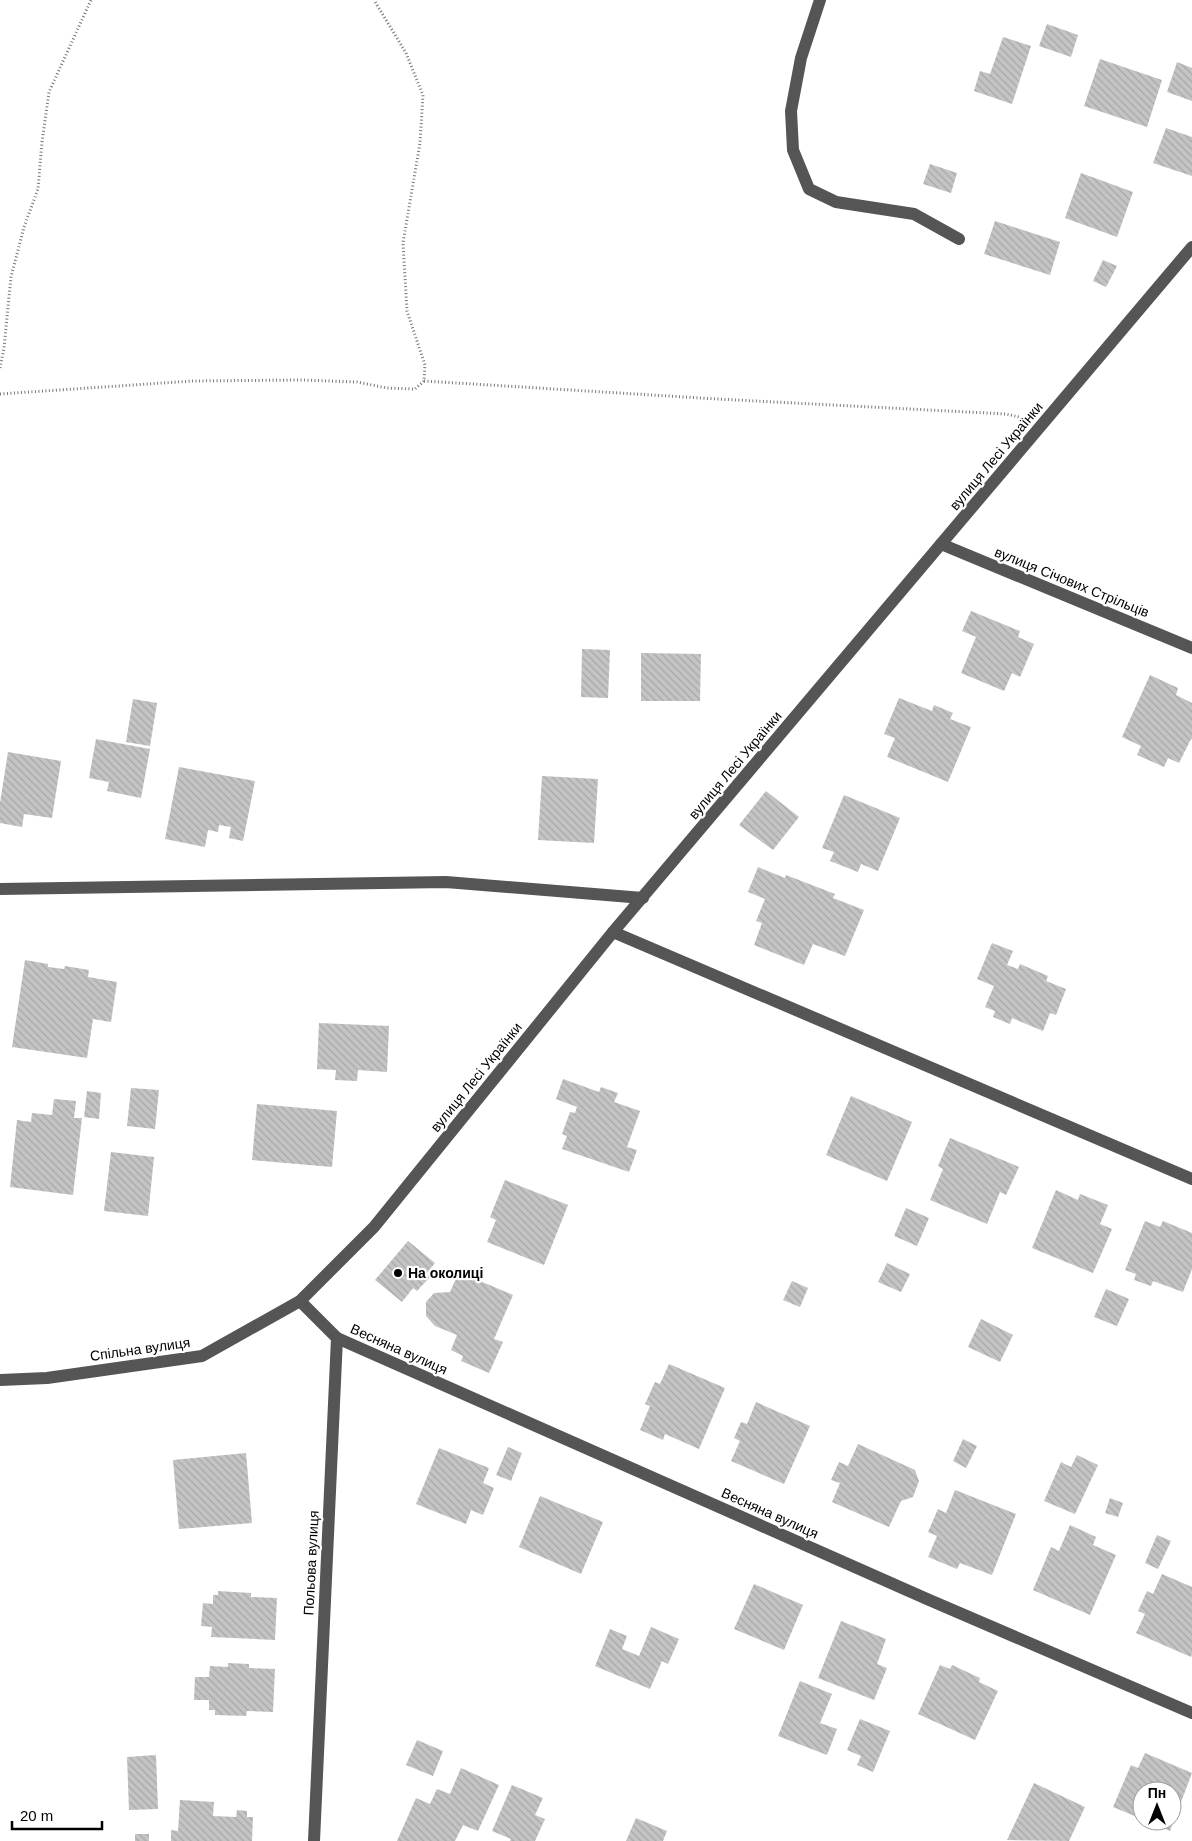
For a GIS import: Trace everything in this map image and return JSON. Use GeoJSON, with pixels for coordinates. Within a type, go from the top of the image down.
{"type":"FeatureCollection","features":[{"type":"Feature","properties":{"kind":"street"},"geometry":{"type":"LineString","coordinates":[[820,0],[801,58],[791,111],[793,150],[809,189],[836,202],[914,214],[959,239]]}},
{"type":"Feature","properties":{"kind":"street","name":"вулиця Лесі Українки"},"geometry":{"type":"LineString","coordinates":[[300,1301],[374,1227],[613,932],[1192,247]]}},
{"type":"Feature","properties":{"kind":"street","name":"вулиця Січових Стрільців"},"geometry":{"type":"LineString","coordinates":[[941,544],[1192,648]]}},
{"type":"Feature","properties":{"kind":"street"},"geometry":{"type":"LineString","coordinates":[[0,889],[446,882],[642,898]]}},
{"type":"Feature","properties":{"kind":"street"},"geometry":{"type":"LineString","coordinates":[[613,932],[1192,1179]]}},
{"type":"Feature","properties":{"kind":"street"},"geometry":{"type":"LineString","coordinates":[[300,1301],[337,1338]]}},
{"type":"Feature","properties":{"kind":"street","name":"Спільна вулиця"},"geometry":{"type":"LineString","coordinates":[[0,1380],[47,1378],[202,1356],[300,1301]]}},
{"type":"Feature","properties":{"kind":"street","name":"Весняна вулиця"},"geometry":{"type":"LineString","coordinates":[[337,1338],[927,1599],[1192,1713]]}},
{"type":"Feature","properties":{"kind":"street","name":"Польова вулиця"},"geometry":{"type":"LineString","coordinates":[[314,1841],[337,1338]]}},
{"type":"Feature","properties":{"kind":"path"},"geometry":{"type":"LineString","coordinates":[[0,368],[4,348],[11,277],[24,227],[38,189],[49,92],[91,0]]}},
{"type":"Feature","properties":{"kind":"path"},"geometry":{"type":"LineString","coordinates":[[374,0],[406,52],[422,95],[420,143],[403,243],[407,311],[424,365],[424,381]]}},
{"type":"Feature","properties":{"kind":"path"},"geometry":{"type":"LineString","coordinates":[[0,394],[192,381],[302,380],[357,382],[388,388],[415,389],[424,381],[717,400],[1006,414],[1043,423]]}},
{"type":"Feature","properties":{"kind":"building"},"geometry":{"type":"Polygon","coordinates":[[[1047,24],[1078,35],[1071,57],[1039,46],[1047,24]]]}},
{"type":"Feature","properties":{"kind":"building"},"geometry":{"type":"Polygon","coordinates":[[[1003,37],[1031,46],[1012,104],[974,91],[980,71],[990,74],[1003,37]]]}},
{"type":"Feature","properties":{"kind":"building"},"geometry":{"type":"Polygon","coordinates":[[[1100,59],[1162,80],[1147,127],[1084,106],[1100,59]]]}},
{"type":"Feature","properties":{"kind":"building"},"geometry":{"type":"Polygon","coordinates":[[[1177,62],[1192,68],[1192,101],[1167,92],[1177,62]]]}},
{"type":"Feature","properties":{"kind":"building"},"geometry":{"type":"Polygon","coordinates":[[[1166,128],[1192,137],[1192,176],[1153,163],[1166,128]]]}},
{"type":"Feature","properties":{"kind":"building"},"geometry":{"type":"Polygon","coordinates":[[[930,164],[957,173],[951,193],[923,184],[930,164]]]}},
{"type":"Feature","properties":{"kind":"building"},"geometry":{"type":"Polygon","coordinates":[[[1081,173],[1133,192],[1117,237],[1065,218],[1081,173]]]}},
{"type":"Feature","properties":{"kind":"building"},"geometry":{"type":"Polygon","coordinates":[[[995,221],[1060,242],[1050,275],[984,254],[995,221]]]}},
{"type":"Feature","properties":{"kind":"building"},"geometry":{"type":"Polygon","coordinates":[[[1103,260],[1117,266],[1106,287],[1093,281],[1103,260]]]}},
{"type":"Feature","properties":{"kind":"building"},"geometry":{"type":"Polygon","coordinates":[[[971,611],[1020,631],[1018,637],[1034,644],[1020,677],[1012,673],[1004,691],[961,673],[976,637],[962,631],[971,611]]]}},
{"type":"Feature","properties":{"kind":"building"},"geometry":{"type":"Polygon","coordinates":[[[582,649],[610,650],[608,698],[581,697],[582,649]]]}},
{"type":"Feature","properties":{"kind":"building"},"geometry":{"type":"Polygon","coordinates":[[[641,653],[701,654],[700,701],[641,701],[641,653]]]}},
{"type":"Feature","properties":{"kind":"building"},"geometry":{"type":"Polygon","coordinates":[[[1150,675],[1178,688],[1176,695],[1192,703],[1192,740],[1179,763],[1168,758],[1164,767],[1137,755],[1141,746],[1122,737],[1150,675]]]}},
{"type":"Feature","properties":{"kind":"building"},"geometry":{"type":"Polygon","coordinates":[[[899,698],[932,711],[934,705],[953,713],[950,719],[971,727],[948,782],[887,757],[895,738],[884,734],[899,698]]]}},
{"type":"Feature","properties":{"kind":"building"},"geometry":{"type":"Polygon","coordinates":[[[133,699],[157,703],[150,746],[126,742],[133,699]]]}},
{"type":"Feature","properties":{"kind":"building"},"geometry":{"type":"Polygon","coordinates":[[[96,739],[150,749],[141,798],[107,791],[109,782],[89,778],[96,739]]]}},
{"type":"Feature","properties":{"kind":"building"},"geometry":{"type":"Polygon","coordinates":[[[8,752],[61,761],[52,818],[24,814],[22,827],[0,823],[0,803],[8,752]]]}},
{"type":"Feature","properties":{"kind":"building"},"geometry":{"type":"Polygon","coordinates":[[[179,767],[255,781],[243,841],[229,838],[231,827],[219,825],[218,832],[208,830],[205,847],[165,839],[179,767]]]}},
{"type":"Feature","properties":{"kind":"building"},"geometry":{"type":"Polygon","coordinates":[[[542,776],[598,779],[594,843],[538,840],[542,776]]]}},
{"type":"Feature","properties":{"kind":"building"},"geometry":{"type":"Polygon","coordinates":[[[766,791],[799,817],[773,850],[739,825],[766,791]]]}},
{"type":"Feature","properties":{"kind":"building"},"geometry":{"type":"Polygon","coordinates":[[[844,795],[900,818],[878,871],[861,864],[858,872],[830,861],[834,852],[822,848],[844,795]]]}},
{"type":"Feature","properties":{"kind":"building"},"geometry":{"type":"Polygon","coordinates":[[[758,867],[785,878],[786,875],[835,894],[833,898],[864,910],[845,956],[813,944],[804,965],[754,945],[762,923],[756,921],[765,899],[748,892],[758,867]]]}},
{"type":"Feature","properties":{"kind":"building"},"geometry":{"type":"Polygon","coordinates":[[[992,943],[1013,951],[1007,965],[1018,969],[1020,964],[1048,976],[1046,981],[1066,989],[1056,1015],[1050,1013],[1043,1031],[1012,1018],[1010,1024],[993,1017],[995,1011],[985,1007],[994,986],[977,979],[992,943]]]}},
{"type":"Feature","properties":{"kind":"building"},"geometry":{"type":"Polygon","coordinates":[[[25,960],[48,964],[48,967],[64,969],[65,966],[89,970],[88,977],[117,982],[111,1022],[93,1019],[87,1058],[12,1047],[25,960]]]}},
{"type":"Feature","properties":{"kind":"building"},"geometry":{"type":"Polygon","coordinates":[[[319,1023],[389,1026],[387,1072],[358,1070],[357,1081],[335,1080],[336,1070],[317,1069],[319,1023]]]}},
{"type":"Feature","properties":{"kind":"building"},"geometry":{"type":"Polygon","coordinates":[[[563,1079],[599,1092],[601,1087],[618,1093],[614,1102],[640,1111],[627,1147],[637,1150],[629,1172],[562,1149],[567,1136],[562,1134],[570,1112],[575,1113],[577,1107],[556,1099],[563,1079]]]}},
{"type":"Feature","properties":{"kind":"building"},"geometry":{"type":"Polygon","coordinates":[[[131,1088],[159,1090],[155,1129],[127,1126],[131,1088]]]}},
{"type":"Feature","properties":{"kind":"building"},"geometry":{"type":"Polygon","coordinates":[[[87,1091],[101,1093],[99,1119],[84,1117],[87,1091]]]}},
{"type":"Feature","properties":{"kind":"building"},"geometry":{"type":"Polygon","coordinates":[[[851,1096],[912,1122],[887,1181],[826,1155],[851,1096]]]}},
{"type":"Feature","properties":{"kind":"building"},"geometry":{"type":"Polygon","coordinates":[[[54,1099],[76,1101],[74,1118],[82,1118],[73,1195],[10,1187],[17,1120],[31,1122],[32,1113],[52,1115],[54,1099]]]}},
{"type":"Feature","properties":{"kind":"building"},"geometry":{"type":"Polygon","coordinates":[[[257,1104],[337,1111],[332,1167],[252,1160],[257,1104]]]}},
{"type":"Feature","properties":{"kind":"building"},"geometry":{"type":"Polygon","coordinates":[[[950,1138],[1019,1167],[1006,1195],[1000,1192],[987,1224],[930,1200],[943,1169],[938,1166],[950,1138]]]}},
{"type":"Feature","properties":{"kind":"building"},"geometry":{"type":"Polygon","coordinates":[[[111,1152],[154,1157],[148,1216],[104,1211],[111,1152]]]}},
{"type":"Feature","properties":{"kind":"building"},"geometry":{"type":"Polygon","coordinates":[[[505,1180],[568,1205],[544,1265],[487,1242],[496,1220],[490,1217],[505,1180]]]}},
{"type":"Feature","properties":{"kind":"building"},"geometry":{"type":"Polygon","coordinates":[[[1056,1190],[1078,1200],[1080,1194],[1108,1205],[1100,1224],[1112,1229],[1093,1273],[1032,1248],[1056,1190]]]}},
{"type":"Feature","properties":{"kind":"building"},"geometry":{"type":"Polygon","coordinates":[[[906,1208],[929,1218],[917,1246],[894,1236],[906,1208]]]}},
{"type":"Feature","properties":{"kind":"building"},"geometry":{"type":"Polygon","coordinates":[[[1145,1221],[1160,1227],[1163,1221],[1192,1233],[1192,1269],[1183,1292],[1153,1281],[1151,1286],[1134,1280],[1136,1274],[1125,1270],[1145,1221]]]}},
{"type":"Feature","properties":{"kind":"building"},"geometry":{"type":"Polygon","coordinates":[[[408,1241],[435,1263],[426,1274],[430,1277],[417,1291],[413,1288],[402,1302],[375,1280],[408,1241]]]}},
{"type":"Feature","properties":{"kind":"building"},"geometry":{"type":"Polygon","coordinates":[[[887,1263],[910,1274],[901,1292],[878,1282],[887,1263]]]}},
{"type":"Feature","properties":{"kind":"building"},"geometry":{"type":"Polygon","coordinates":[[[459,1272],[513,1295],[494,1339],[503,1342],[489,1373],[461,1361],[463,1356],[451,1350],[457,1335],[435,1326],[426,1316],[426,1302],[434,1293],[450,1292],[459,1272]]]}},
{"type":"Feature","properties":{"kind":"building"},"geometry":{"type":"Polygon","coordinates":[[[792,1281],[808,1288],[800,1307],[783,1300],[792,1281]]]}},
{"type":"Feature","properties":{"kind":"building"},"geometry":{"type":"Polygon","coordinates":[[[1106,1289],[1129,1299],[1117,1326],[1094,1317],[1106,1289]]]}},
{"type":"Feature","properties":{"kind":"building"},"geometry":{"type":"Polygon","coordinates":[[[981,1319],[1013,1335],[1000,1362],[968,1347],[981,1319]]]}},
{"type":"Feature","properties":{"kind":"building"},"geometry":{"type":"Polygon","coordinates":[[[669,1364],[725,1388],[699,1449],[665,1434],[663,1440],[640,1430],[650,1406],[645,1404],[655,1382],[660,1384],[669,1364]]]}},
{"type":"Feature","properties":{"kind":"building"},"geometry":{"type":"Polygon","coordinates":[[[756,1402],[810,1426],[784,1484],[731,1461],[740,1441],[734,1438],[741,1422],[747,1424],[756,1402]]]}},
{"type":"Feature","properties":{"kind":"building"},"geometry":{"type":"Polygon","coordinates":[[[963,1439],[977,1446],[966,1468],[953,1461],[963,1439]]]}},
{"type":"Feature","properties":{"kind":"building"},"geometry":{"type":"Polygon","coordinates":[[[858,1444],[915,1470],[919,1481],[913,1497],[901,1501],[889,1527],[832,1502],[840,1483],[831,1480],[839,1462],[848,1466],[858,1444]]]}},
{"type":"Feature","properties":{"kind":"building"},"geometry":{"type":"Polygon","coordinates":[[[508,1447],[522,1453],[511,1481],[496,1475],[508,1447]]]}},
{"type":"Feature","properties":{"kind":"building"},"geometry":{"type":"Polygon","coordinates":[[[439,1448],[489,1468],[483,1483],[494,1488],[483,1515],[471,1510],[466,1524],[416,1504],[439,1448]]]}},
{"type":"Feature","properties":{"kind":"building"},"geometry":{"type":"Polygon","coordinates":[[[246,1453],[252,1523],[179,1529],[173,1460],[246,1453]]]}},
{"type":"Feature","properties":{"kind":"building"},"geometry":{"type":"Polygon","coordinates":[[[1077,1455],[1098,1465],[1075,1514],[1044,1501],[1061,1462],[1071,1467],[1077,1455]]]}},
{"type":"Feature","properties":{"kind":"building"},"geometry":{"type":"Polygon","coordinates":[[[955,1490],[1016,1514],[992,1575],[960,1563],[957,1569],[928,1557],[937,1536],[928,1532],[938,1509],[946,1513],[955,1490]]]}},
{"type":"Feature","properties":{"kind":"building"},"geometry":{"type":"Polygon","coordinates":[[[540,1496],[603,1522],[581,1574],[519,1547],[540,1496]]]}},
{"type":"Feature","properties":{"kind":"building"},"geometry":{"type":"Polygon","coordinates":[[[1110,1498],[1123,1503],[1118,1517],[1105,1513],[1110,1498]]]}},
{"type":"Feature","properties":{"kind":"building"},"geometry":{"type":"Polygon","coordinates":[[[1070,1525],[1096,1537],[1093,1545],[1116,1555],[1090,1615],[1033,1590],[1051,1547],[1059,1551],[1070,1525]]]}},
{"type":"Feature","properties":{"kind":"building"},"geometry":{"type":"Polygon","coordinates":[[[1157,1535],[1171,1541],[1158,1569],[1145,1563],[1157,1535]]]}},
{"type":"Feature","properties":{"kind":"building"},"geometry":{"type":"Polygon","coordinates":[[[1162,1574],[1192,1587],[1191,1657],[1136,1633],[1145,1614],[1138,1611],[1147,1591],[1153,1594],[1162,1574]]]}},
{"type":"Feature","properties":{"kind":"building"},"geometry":{"type":"Polygon","coordinates":[[[754,1584],[803,1605],[784,1650],[734,1629],[754,1584]]]}},
{"type":"Feature","properties":{"kind":"building"},"geometry":{"type":"Polygon","coordinates":[[[218,1591],[251,1593],[251,1597],[277,1598],[275,1640],[211,1637],[212,1627],[201,1626],[203,1603],[213,1604],[213,1595],[218,1595],[218,1591]]]}},
{"type":"Feature","properties":{"kind":"building"},"geometry":{"type":"Polygon","coordinates":[[[841,1621],[886,1639],[877,1664],[887,1668],[874,1700],[818,1678],[841,1621]]]}},
{"type":"Feature","properties":{"kind":"building"},"geometry":{"type":"Polygon","coordinates":[[[651,1627],[679,1639],[668,1664],[662,1661],[650,1689],[595,1666],[610,1629],[627,1636],[622,1649],[639,1656],[651,1627]]]}},
{"type":"Feature","properties":{"kind":"building"},"geometry":{"type":"Polygon","coordinates":[[[228,1663],[249,1664],[249,1668],[275,1669],[273,1712],[247,1711],[246,1716],[215,1715],[215,1710],[209,1710],[209,1700],[194,1700],[195,1677],[209,1677],[210,1666],[228,1667],[228,1663]]]}},
{"type":"Feature","properties":{"kind":"building"},"geometry":{"type":"Polygon","coordinates":[[[940,1665],[950,1669],[952,1665],[980,1678],[979,1682],[998,1691],[975,1740],[918,1714],[940,1665]]]}},
{"type":"Feature","properties":{"kind":"building"},"geometry":{"type":"Polygon","coordinates":[[[800,1681],[832,1694],[820,1723],[837,1729],[827,1755],[778,1736],[800,1681]]]}},
{"type":"Feature","properties":{"kind":"building"},"geometry":{"type":"Polygon","coordinates":[[[860,1719],[890,1731],[873,1772],[857,1765],[861,1756],[847,1750],[860,1719]]]}},
{"type":"Feature","properties":{"kind":"building"},"geometry":{"type":"Polygon","coordinates":[[[417,1740],[443,1751],[433,1776],[406,1765],[417,1740]]]}},
{"type":"Feature","properties":{"kind":"building"},"geometry":{"type":"Polygon","coordinates":[[[1145,1753],[1192,1773],[1182,1799],[1182,1781],[1132,1781],[1132,1815],[1113,1807],[1131,1765],[1138,1768],[1145,1753]]]}},
{"type":"Feature","properties":{"kind":"building"},"geometry":{"type":"Polygon","coordinates":[[[156,1755],[158,1809],[129,1810],[127,1757],[156,1755]]]}},
{"type":"Feature","properties":{"kind":"building"},"geometry":{"type":"Polygon","coordinates":[[[461,1768],[499,1785],[478,1831],[463,1825],[455,1841],[397,1841],[416,1798],[430,1804],[437,1789],[450,1794],[461,1768]]]}},
{"type":"Feature","properties":{"kind":"building"},"geometry":{"type":"Polygon","coordinates":[[[1034,1783],[1085,1807],[1069,1841],[1007,1840],[1034,1783]]]}},
{"type":"Feature","properties":{"kind":"building"},"geometry":{"type":"Polygon","coordinates":[[[512,1785],[543,1798],[535,1815],[545,1819],[535,1841],[510,1841],[511,1839],[492,1831],[512,1785]]]}},
{"type":"Feature","properties":{"kind":"building"},"geometry":{"type":"Polygon","coordinates":[[[180,1800],[214,1802],[213,1816],[236,1817],[237,1810],[247,1811],[247,1817],[253,1817],[252,1841],[171,1841],[171,1830],[178,1831],[180,1800]]]}},
{"type":"Feature","properties":{"kind":"building"},"geometry":{"type":"Polygon","coordinates":[[[636,1818],[667,1831],[663,1841],[626,1841],[636,1818]]]}},
{"type":"Feature","properties":{"kind":"building"},"geometry":{"type":"Polygon","coordinates":[[[135,1834],[149,1834],[149,1841],[135,1841],[135,1834]]]}},
{"type":"Feature","properties":{"kind":"place","name":"На околиці"},"geometry":{"type":"Point","coordinates":[398,1273]}}]}
